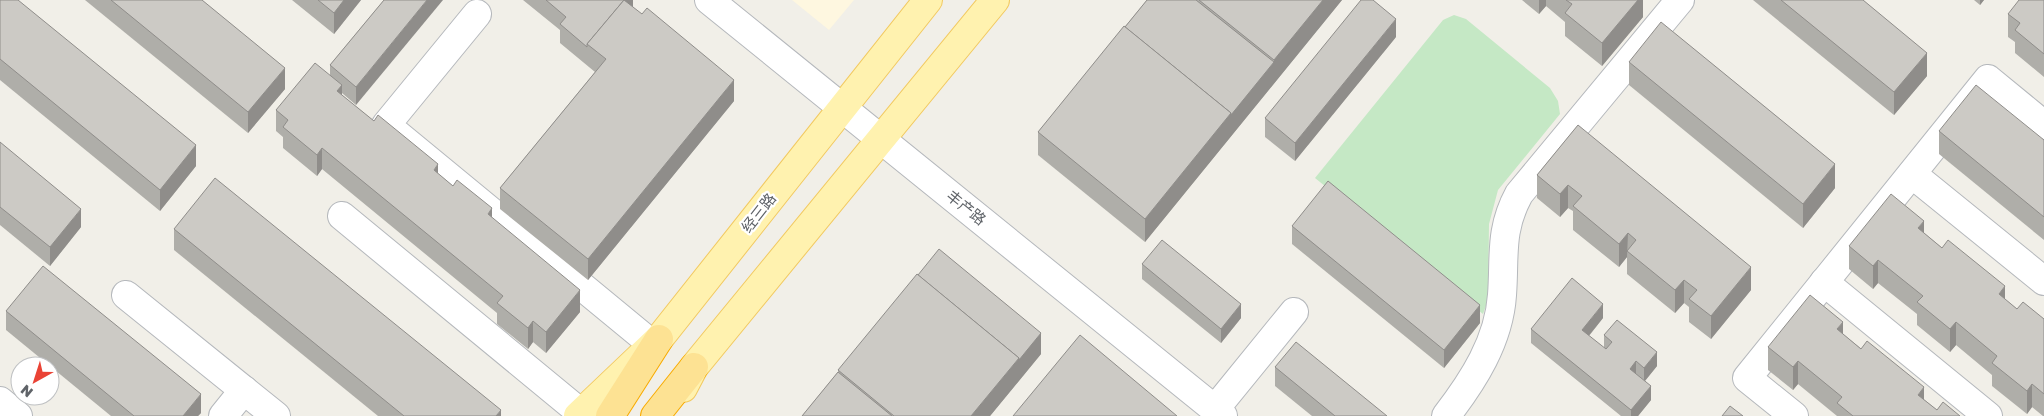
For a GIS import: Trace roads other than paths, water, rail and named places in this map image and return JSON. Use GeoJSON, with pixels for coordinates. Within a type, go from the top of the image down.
{"type":"FeatureCollection","features":[{"type":"Feature","properties":{"kind":"highway"},"geometry":{"type":"LineString","coordinates":[[610,416],[656,342]]}},
{"type":"Feature","properties":{"kind":"highway"},"geometry":{"type":"LineString","coordinates":[[655,416],[694,367]]}},
{"type":"Feature","properties":{"kind":"main road","name":"经三路"},"geometry":{"type":"LineString","coordinates":[[579,414],[656,342],[928,0]]}},
{"type":"Feature","properties":{"kind":"main road"},"geometry":{"type":"LineString","coordinates":[[669,416],[694,367],[995,0]]}},
{"type":"Feature","properties":{"kind":"street","name":"丰产路"},"geometry":{"type":"LineString","coordinates":[[709,0],[1219,413]]}},
{"type":"Feature","properties":{"kind":"street"},"geometry":{"type":"LineString","coordinates":[[1446,416],[1465,391],[1481,365],[1498,322],[1502,296],[1503,243],[1510,210],[1519,194],[1680,0]]}},
{"type":"Feature","properties":{"kind":"street"},"geometry":{"type":"LineString","coordinates":[[477,14],[386,125],[656,342]]}},
{"type":"Feature","properties":{"kind":"street"},"geometry":{"type":"LineString","coordinates":[[1794,416],[1747,378],[1988,79],[2044,125]]}},
{"type":"Feature","properties":{"kind":"street"},"geometry":{"type":"LineString","coordinates":[[1912,174],[2044,281]]}},
{"type":"Feature","properties":{"kind":"street"},"geometry":{"type":"LineString","coordinates":[[342,216],[579,414]]}},
{"type":"Feature","properties":{"kind":"street"},"geometry":{"type":"LineString","coordinates":[[1824,282],[1988,416]]}},
{"type":"Feature","properties":{"kind":"street"},"geometry":{"type":"LineString","coordinates":[[126,295],[276,416]]}},
{"type":"Feature","properties":{"kind":"street"},"geometry":{"type":"LineString","coordinates":[[1219,413],[1294,312]]}},
{"type":"Feature","properties":{"kind":"street"},"geometry":{"type":"LineString","coordinates":[[223,416],[244,390]]}},
{"type":"Feature","properties":{"kind":"street"},"geometry":{"type":"LineString","coordinates":[[0,401],[18,416]]}}]}
